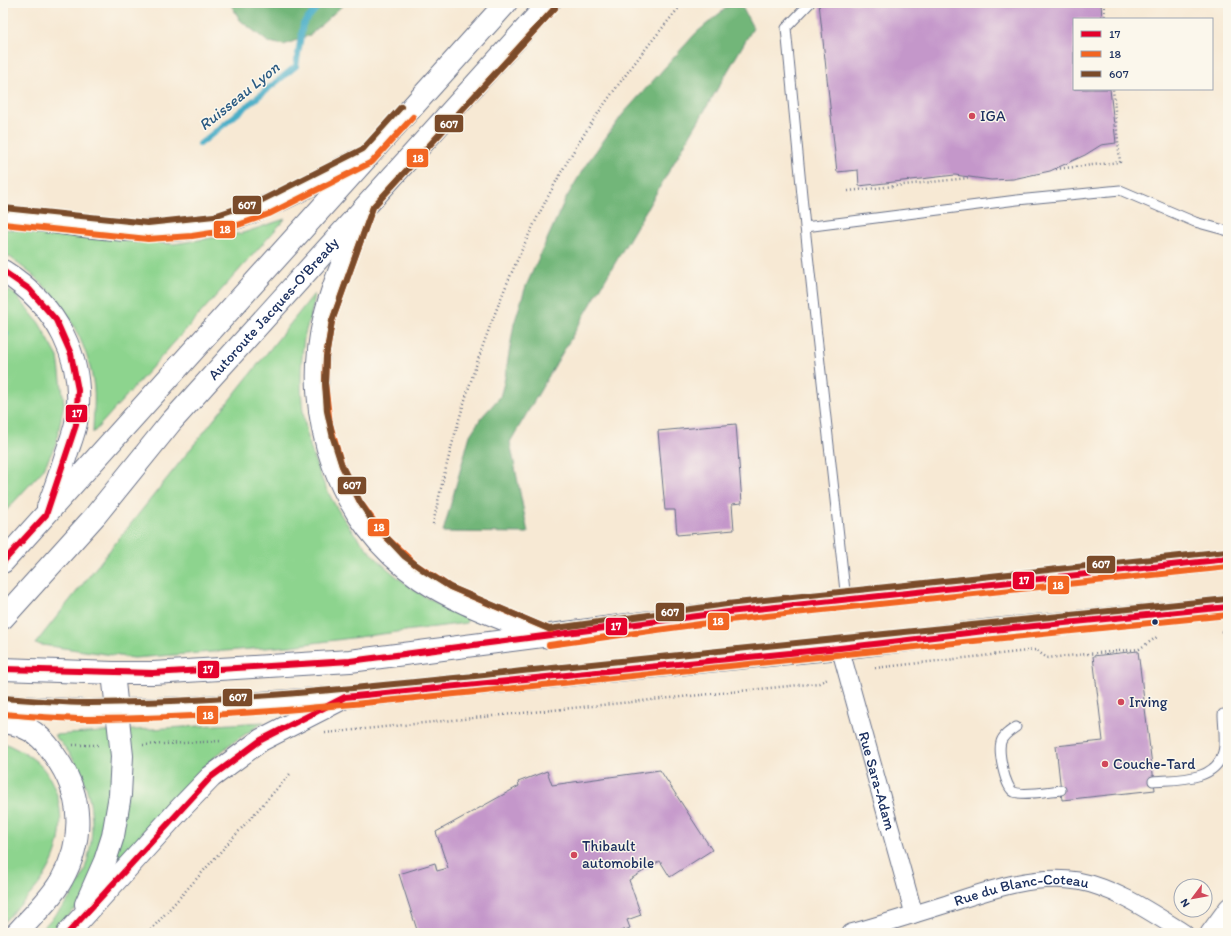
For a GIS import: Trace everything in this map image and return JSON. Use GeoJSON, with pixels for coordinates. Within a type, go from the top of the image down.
{"type":"FeatureCollection","features":[{"type":"Feature","properties":{"kind":"main road","name":"Autoroute Jacques-O'Bready"},"geometry":{"type":"LineString","coordinates":[[3,562],[506,3]]}},
{"type":"Feature","properties":{"kind":"main road","name":"Autoroute Jacques-O'Bready"},"geometry":{"type":"LineString","coordinates":[[3,618],[95,516],[171,422],[366,204],[549,3]]}},
{"type":"Feature","properties":{"kind":"main road"},"geometry":{"type":"LineString","coordinates":[[3,216],[148,231],[205,226],[236,218],[265,207],[368,155]]}},
{"type":"Feature","properties":{"kind":"main road"},"geometry":{"type":"LineString","coordinates":[[366,204],[330,299],[320,343],[317,398],[322,426],[335,469],[346,494],[365,524],[389,552],[410,570],[433,586],[460,600],[548,637]]}},
{"type":"Feature","properties":{"kind":"main road"},"geometry":{"type":"LineString","coordinates":[[3,271],[29,289],[56,320],[71,354],[77,379],[78,401],[76,425],[46,515]]}},
{"type":"Feature","properties":{"kind":"main road"},"geometry":{"type":"LineString","coordinates":[[3,668],[38,671],[114,673],[197,671],[310,665],[548,637],[728,612],[1228,559]]}},
{"type":"Feature","properties":{"kind":"main road"},"geometry":{"type":"LineString","coordinates":[[4,711],[87,711],[189,708],[345,697],[840,648],[993,630],[1228,607]]}},
{"type":"Feature","properties":{"kind":"main road"},"geometry":{"type":"LineString","coordinates":[[70,930],[88,902],[105,861],[113,836],[120,795],[122,756],[114,673]]}},
{"type":"Feature","properties":{"kind":"main road"},"geometry":{"type":"LineString","coordinates":[[70,930],[206,782],[261,740],[345,697]]}},
{"type":"Feature","properties":{"kind":"main road"},"geometry":{"type":"LineString","coordinates":[[4,711],[47,744],[64,768],[76,799],[79,826],[76,848],[62,880],[17,933]]}},
{"type":"Feature","properties":{"kind":"street","name":"Rue Sara-Adam"},"geometry":{"type":"LineString","coordinates":[[840,648],[914,914]]}},
{"type":"Feature","properties":{"kind":"street","name":"Rue du Blanc-Coteau"},"geometry":{"type":"LineString","coordinates":[[851,933],[993,889],[1026,882],[1052,879],[1078,881],[1098,886],[1153,914],[1184,933]]}},
{"type":"Feature","properties":{"kind":"street"},"geometry":{"type":"LineString","coordinates":[[1209,933],[1228,907]]}},
{"type":"Feature","properties":{"kind":"lane"},"geometry":{"type":"LineString","coordinates":[[810,3],[786,28],[805,226],[846,600]]}},
{"type":"Feature","properties":{"kind":"lane"},"geometry":{"type":"LineString","coordinates":[[805,226],[1017,200],[1120,190],[1195,222],[1228,231]]}},
{"type":"Feature","properties":{"kind":"lane"},"geometry":{"type":"LineString","coordinates":[[1153,781],[1194,777],[1208,772],[1218,764],[1223,752],[1223,714]]}},
{"type":"Feature","properties":{"kind":"lane"},"geometry":{"type":"LineString","coordinates":[[1016,727],[1006,734],[1001,741],[1000,748],[1004,775],[1009,787],[1013,792],[1021,793],[1061,790]]}},
{"type":"Feature","properties":{"kind":"path"},"geometry":{"type":"LineString","coordinates":[[433,524],[450,448],[462,407],[504,290],[532,228],[559,176],[590,126],[630,70],[682,3]]}},
{"type":"Feature","properties":{"kind":"path"},"geometry":{"type":"LineString","coordinates":[[1104,3],[1106,18]]}},
{"type":"Feature","properties":{"kind":"path"},"geometry":{"type":"LineString","coordinates":[[1056,168],[1120,162],[1113,90]]}},
{"type":"Feature","properties":{"kind":"path"},"geometry":{"type":"LineString","coordinates":[[848,191],[968,178]]}},
{"type":"Feature","properties":{"kind":"path"},"geometry":{"type":"LineString","coordinates":[[1218,629],[1228,634]]}},
{"type":"Feature","properties":{"kind":"path"},"geometry":{"type":"LineString","coordinates":[[324,733],[819,684],[847,671],[1036,650],[1047,658],[1139,649],[1155,638],[1161,637]]}},
{"type":"Feature","properties":{"kind":"path"},"geometry":{"type":"LineString","coordinates":[[47,744],[120,746],[261,740]]}},
{"type":"Feature","properties":{"kind":"path"},"geometry":{"type":"LineString","coordinates":[[148,933],[290,774]]}},
{"type":"Feature","properties":{"kind":"green space"},"geometry":{"type":"Polygon","coordinates":[[[230,3],[345,3],[310,35],[284,45],[268,42],[240,20],[230,3]]]}},
{"type":"Feature","properties":{"kind":"green space"},"geometry":{"type":"Polygon","coordinates":[[[732,3],[740,3],[753,28],[510,442],[528,533],[443,532],[470,435],[481,418],[500,397],[504,383],[514,324],[526,286],[564,202],[585,166],[623,114],[696,33],[732,3]]]}},
{"type":"Feature","properties":{"kind":"green space"},"geometry":{"type":"Polygon","coordinates":[[[285,219],[93,433],[94,387],[84,347],[68,316],[47,289],[15,261],[3,254],[3,229],[174,244],[243,233],[285,219]]]}},
{"type":"Feature","properties":{"kind":"green space"},"geometry":{"type":"Polygon","coordinates":[[[3,287],[16,295],[39,323],[58,357],[64,403],[56,444],[43,470],[3,514],[3,287]]]}},
{"type":"Feature","properties":{"kind":"green space"},"geometry":{"type":"Polygon","coordinates":[[[314,294],[312,309],[304,338],[301,381],[304,421],[314,458],[328,493],[348,525],[372,554],[401,580],[433,601],[468,619],[466,623],[290,646],[134,658],[35,644],[314,294]]]}},
{"type":"Feature","properties":{"kind":"green space"},"geometry":{"type":"Polygon","coordinates":[[[264,722],[229,745],[197,773],[53,933],[38,933],[74,892],[88,859],[91,841],[92,822],[86,786],[79,769],[70,754],[54,735],[264,722]]]}},
{"type":"Feature","properties":{"kind":"green space"},"geometry":{"type":"Polygon","coordinates":[[[3,742],[28,755],[41,766],[49,777],[55,790],[61,817],[58,845],[48,870],[39,884],[3,923],[3,742]]]}},
{"type":"Feature","properties":{"kind":"building","name":"IGA"},"geometry":{"type":"Polygon","coordinates":[[[819,3],[1101,3],[1102,18],[1073,18],[1073,90],[1110,90],[1116,143],[1101,145],[1085,155],[1050,171],[1013,179],[991,180],[955,175],[859,186],[858,170],[837,172],[819,3]]]}},
{"type":"Feature","properties":{"kind":"building"},"geometry":{"type":"Polygon","coordinates":[[[736,424],[742,503],[732,504],[734,530],[677,535],[675,510],[665,510],[658,431],[736,424]]]}},
{"type":"Feature","properties":{"kind":"building"},"geometry":{"type":"Polygon","coordinates":[[[1138,651],[1155,790],[1062,800],[1056,746],[1103,741],[1093,656],[1138,651]]]}},
{"type":"Feature","properties":{"kind":"building","name":"Thibault automobile"},"geometry":{"type":"Polygon","coordinates":[[[660,770],[712,850],[670,877],[660,861],[629,880],[641,915],[627,920],[630,928],[615,933],[418,933],[399,874],[435,863],[437,871],[448,868],[436,832],[519,786],[518,782],[547,771],[552,785],[660,770]]]}},
{"type":"Feature","properties":{"kind":"waterway","name":"Ruisseau Lyon"},"geometry":{"type":"LineString","coordinates":[[200,144],[296,66],[303,24],[321,3]]}},
{"type":"Feature","properties":{"kind":"waterway","name":"Ruisseau Lyon"},"geometry":{"type":"LineString","coordinates":[[3,338],[6,334]]}},
{"type":"Feature","properties":{"kind":"transit line","name":"18"},"geometry":{"type":"LineString","coordinates":[[551,630],[450,587],[415,564],[385,536],[360,502],[342,466],[330,424],[325,383],[326,357],[332,321],[373,207],[555,8]]}},
{"type":"Feature","properties":{"kind":"transit line","name":"607"},"geometry":{"type":"LineString","coordinates":[[555,8],[373,207],[332,321],[326,357],[325,383],[327,411],[333,438],[342,466],[360,502],[375,525],[404,556],[450,587],[549,629],[727,604],[1227,551]]}},
{"type":"Feature","properties":{"kind":"transit line","name":"607"},"geometry":{"type":"LineString","coordinates":[[4,208],[148,223],[214,216],[262,200],[363,149],[401,107]]}},
{"type":"Feature","properties":{"kind":"transit line","name":"18"},"geometry":{"type":"LineString","coordinates":[[3,224],[148,239],[192,236],[218,232],[269,214],[372,162],[413,117]]}},
{"type":"Feature","properties":{"kind":"transit line","name":"17"},"geometry":{"type":"LineString","coordinates":[[3,271],[29,289],[56,320],[71,354],[78,390],[76,425],[46,515],[3,562]]}},
{"type":"Feature","properties":{"kind":"transit line","name":"17"},"geometry":{"type":"LineString","coordinates":[[3,669],[153,673],[350,661],[728,612],[1228,559]]}},
{"type":"Feature","properties":{"kind":"transit line","name":"18"},"geometry":{"type":"LineString","coordinates":[[549,645],[729,620],[1228,567]]}},
{"type":"Feature","properties":{"kind":"transit line","name":"607"},"geometry":{"type":"LineString","coordinates":[[3,698],[79,703],[145,702],[201,700],[312,692],[1227,599]]}},
{"type":"Feature","properties":{"kind":"transit line","name":"17"},"geometry":{"type":"LineString","coordinates":[[68,933],[211,777],[261,740],[345,697],[840,648],[993,630],[1228,607]]}},
{"type":"Feature","properties":{"kind":"transit line","name":"18"},"geometry":{"type":"LineString","coordinates":[[3,714],[78,719],[145,718],[201,716],[312,708],[1228,615]]}},
{"type":"Feature","properties":{"kind":"place","name":"IGA"},"geometry":{"type":"Point","coordinates":[972,116]}},
{"type":"Feature","properties":{"kind":"place","name":"Irving"},"geometry":{"type":"Point","coordinates":[1121,702]}},
{"type":"Feature","properties":{"kind":"place","name":"Couche-Tard"},"geometry":{"type":"Point","coordinates":[1105,764]}},
{"type":"Feature","properties":{"kind":"place","name":"Thibault automobile"},"geometry":{"type":"Point","coordinates":[574,855]}}]}
